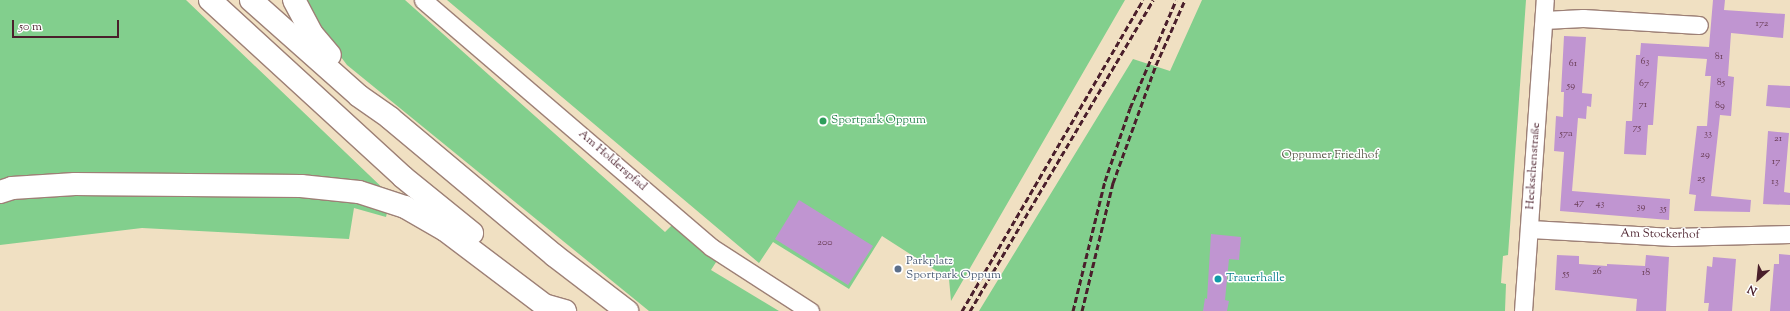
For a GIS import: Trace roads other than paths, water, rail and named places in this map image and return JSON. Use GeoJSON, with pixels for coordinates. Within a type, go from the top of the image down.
{"type":"FeatureCollection","features":[{"type":"Feature","properties":{"kind":"highway"},"geometry":{"type":"LineString","coordinates":[[210,0],[403,177],[569,311]]}},
{"type":"Feature","properties":{"kind":"highway"},"geometry":{"type":"LineString","coordinates":[[251,0],[359,96],[390,118],[556,256],[627,311]]}},
{"type":"Feature","properties":{"kind":"highway"},"geometry":{"type":"LineString","coordinates":[[294,0],[313,35],[390,118]]}},
{"type":"Feature","properties":{"kind":"highway"},"geometry":{"type":"LineString","coordinates":[[0,192],[12,188],[75,184],[301,186],[358,192],[406,207],[439,226],[544,305],[565,311]]}},
{"type":"Feature","properties":{"kind":"street","name":"Am Holderspfad"},"geometry":{"type":"LineString","coordinates":[[423,0],[711,247],[810,311]]}},
{"type":"Feature","properties":{"kind":"street","name":"Heckschenstraße"},"geometry":{"type":"LineString","coordinates":[[1523,311],[1545,0]]}},
{"type":"Feature","properties":{"kind":"street"},"geometry":{"type":"LineString","coordinates":[[1544,20],[1605,18],[1699,25]]}},
{"type":"Feature","properties":{"kind":"street","name":"Am Stockerhof"},"geometry":{"type":"LineString","coordinates":[[1530,229],[1673,237],[1790,234]]}},
{"type":"Feature","properties":{"kind":"railway"},"geometry":{"type":"LineString","coordinates":[[962,311],[1143,0]]}},
{"type":"Feature","properties":{"kind":"railway"},"geometry":{"type":"LineString","coordinates":[[970,311],[1153,0]]}},
{"type":"Feature","properties":{"kind":"railway"},"geometry":{"type":"LineString","coordinates":[[1073,311],[1105,181],[1130,108],[1176,0]]}},
{"type":"Feature","properties":{"kind":"railway"},"geometry":{"type":"LineString","coordinates":[[1082,311],[1113,183],[1156,65],[1185,0]]}},
{"type":"Feature","properties":{"kind":"place","name":"Sportpark Oppum"},"geometry":{"type":"Point","coordinates":[823,121]}},
{"type":"Feature","properties":{"kind":"place","name":"Parkplatz Sportpark Oppum"},"geometry":{"type":"Point","coordinates":[898,269]}},
{"type":"Feature","properties":{"kind":"place","name":"Trauerhalle"},"geometry":{"type":"Point","coordinates":[1218,279]}},
{"type":"Feature","properties":{"kind":"park label","name":"Oppumer Friedhof"},"geometry":{"type":"Point","coordinates":[1330,156]}}]}
